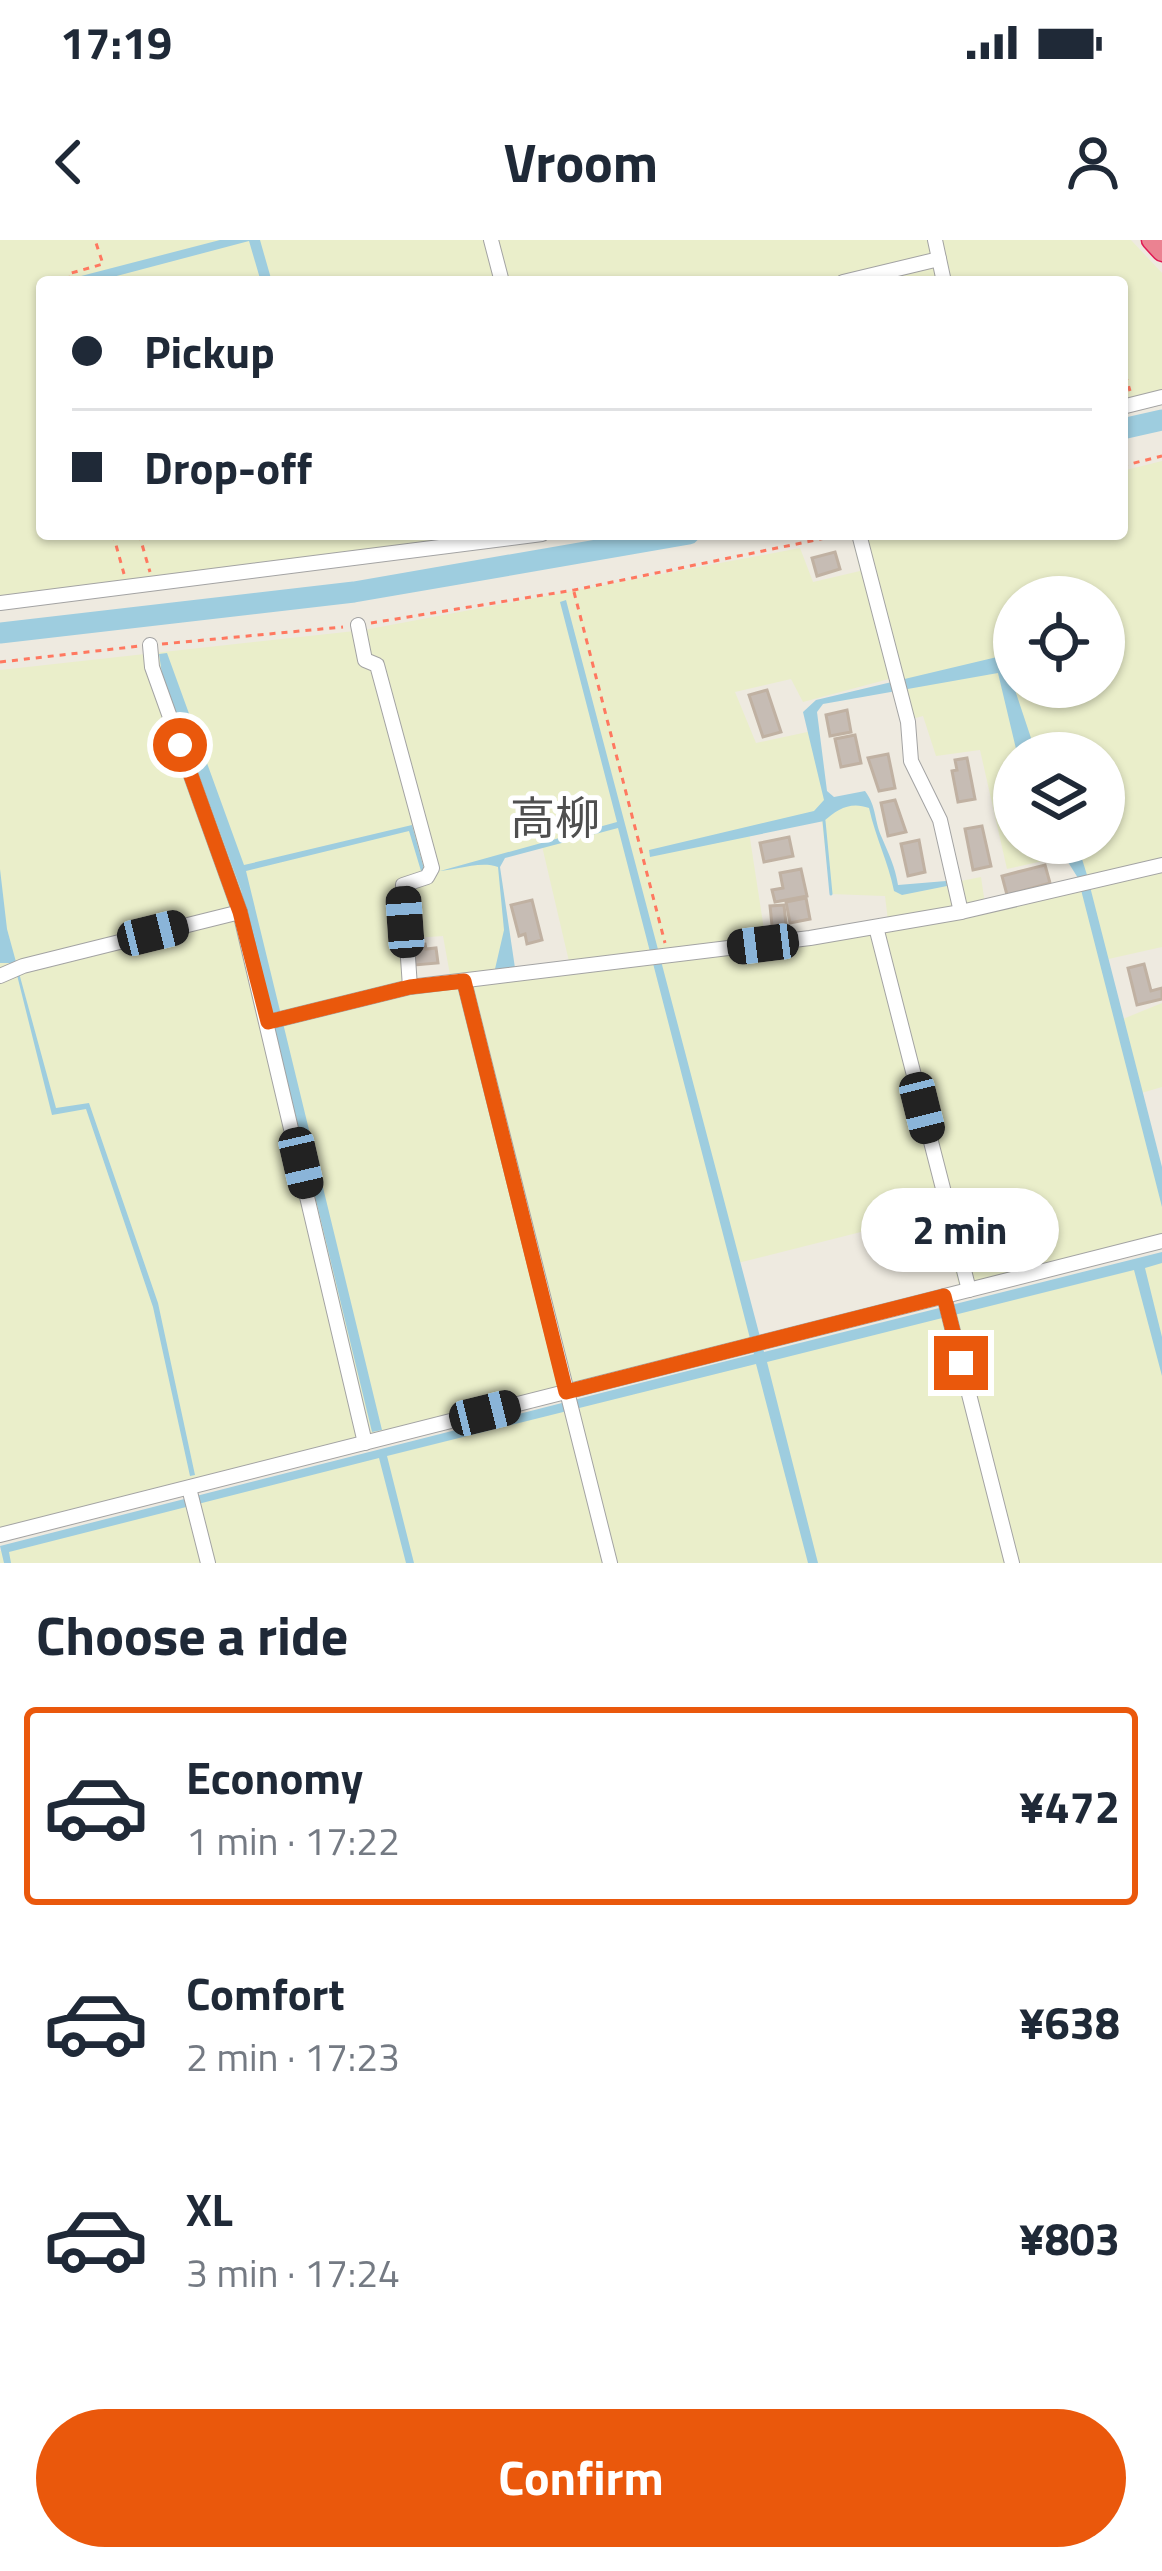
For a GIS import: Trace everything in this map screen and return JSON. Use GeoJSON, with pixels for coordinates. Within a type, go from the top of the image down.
{"type":"FeatureCollection","features":[{"type":"Feature","properties":{"kind":"highway"},"geometry":{"type":"LineString","coordinates":[[1151,240],[1162,252]]}},
{"type":"Feature","properties":{"kind":"street"},"geometry":{"type":"LineString","coordinates":[[491,240],[500,276]]}},
{"type":"Feature","properties":{"kind":"street"},"geometry":{"type":"LineString","coordinates":[[935,240],[943,276]]}},
{"type":"Feature","properties":{"kind":"street"},"geometry":{"type":"LineString","coordinates":[[868,276],[939,259]]}},
{"type":"Feature","properties":{"kind":"street"},"geometry":{"type":"LineString","coordinates":[[1128,406],[1162,397]]}},
{"type":"Feature","properties":{"kind":"street"},"geometry":{"type":"LineString","coordinates":[[0,603],[496,540]]}},
{"type":"Feature","properties":{"kind":"street"},"geometry":{"type":"LineString","coordinates":[[862,540],[901,694],[911,761],[940,820],[961,912]]}},
{"type":"Feature","properties":{"kind":"street"},"geometry":{"type":"LineString","coordinates":[[358,625],[364,660],[377,665],[431,871],[403,885],[410,987]]}},
{"type":"Feature","properties":{"kind":"street"},"geometry":{"type":"LineString","coordinates":[[150,645],[152,667],[240,912],[365,1443]]}},
{"type":"Feature","properties":{"kind":"street"},"geometry":{"type":"LineString","coordinates":[[268,1022],[410,987],[661,957],[961,912],[1162,865]]}},
{"type":"Feature","properties":{"kind":"street"},"geometry":{"type":"LineString","coordinates":[[12,970],[240,912]]}},
{"type":"Feature","properties":{"kind":"street"},"geometry":{"type":"LineString","coordinates":[[875,927],[969,1290]]}},
{"type":"Feature","properties":{"kind":"street"},"geometry":{"type":"LineString","coordinates":[[464,981],[610,1563]]}},
{"type":"Feature","properties":{"kind":"street"},"geometry":{"type":"LineString","coordinates":[[0,1535],[1162,1241]]}},
{"type":"Feature","properties":{"kind":"street"},"geometry":{"type":"LineString","coordinates":[[944,1296],[1012,1563]]}},
{"type":"Feature","properties":{"kind":"street"},"geometry":{"type":"LineString","coordinates":[[189,1488],[208,1563]]}},
{"type":"Feature","properties":{"kind":"path"},"geometry":{"type":"LineString","coordinates":[[68,276],[103,264],[95,240]]}},
{"type":"Feature","properties":{"kind":"path"},"geometry":{"type":"LineString","coordinates":[[1128,464],[1162,456]]}},
{"type":"Feature","properties":{"kind":"path"},"geometry":{"type":"LineString","coordinates":[[115,540],[128,588]]}},
{"type":"Feature","properties":{"kind":"path"},"geometry":{"type":"LineString","coordinates":[[142,540],[154,585]]}},
{"type":"Feature","properties":{"kind":"path"},"geometry":{"type":"LineString","coordinates":[[0,662],[358,625],[574,590],[817,540]]}},
{"type":"Feature","properties":{"kind":"path"},"geometry":{"type":"LineString","coordinates":[[574,590],[661,957]]}},
{"type":"Feature","properties":{"kind":"green space"},"geometry":{"type":"Polygon","coordinates":[[[0,240],[1131,240],[1162,273],[1162,391],[1128,400],[1128,276],[36,276],[36,540],[443,540],[0,598],[0,240]]]}},
{"type":"Feature","properties":{"kind":"green space"},"geometry":{"type":"Polygon","coordinates":[[[1162,461],[1162,947],[1104,960],[1118,1021],[1162,1003],[1162,1087],[1138,1094],[1162,1189],[1162,1235],[959,1286],[940,1212],[738,1263],[756,1338],[0,1528],[0,670],[364,630],[800,548],[813,582],[860,571],[853,540],[1128,540],[1128,470],[1162,461]],[[791,679],[735,692],[756,743],[812,731],[828,805],[864,800],[871,806],[900,893],[981,877],[986,911],[1084,889],[1077,864],[1125,864],[1125,732],[993,732],[993,807],[980,750],[936,756],[923,716],[901,722],[889,679],[803,702],[791,679]],[[821,816],[749,832],[767,949],[889,929],[885,896],[831,894],[821,816]],[[542,846],[497,859],[503,887],[507,977],[571,970],[542,846]],[[443,936],[402,939],[407,991],[452,986],[443,936]]]}},
{"type":"Feature","properties":{"kind":"green space"},"geometry":{"type":"Polygon","coordinates":[[[1162,1255],[1162,1563],[0,1563],[0,1551],[1162,1255]]]}},
{"type":"Feature","properties":{"kind":"water"},"geometry":{"type":"Polygon","coordinates":[[[220,240],[260,240],[270,276],[259,276],[249,241],[117,276],[81,276],[220,240]]]}},
{"type":"Feature","properties":{"kind":"water"},"geometry":{"type":"Polygon","coordinates":[[[566,600],[764,1352],[1162,1252],[1162,1263],[1145,1268],[1162,1337],[1162,1376],[1134,1270],[767,1362],[818,1563],[808,1563],[756,1364],[387,1456],[414,1563],[406,1563],[379,1458],[9,1552],[11,1563],[4,1563],[0,1546],[754,1354],[618,828],[505,858],[500,867],[515,968],[495,969],[504,930],[498,867],[481,865],[441,871],[431,872],[421,871],[409,831],[246,871],[382,1430],[372,1432],[241,890],[162,674],[159,654],[167,653],[244,865],[412,825],[424,869],[440,871],[617,822],[560,602],[566,600]]]}},
{"type":"Feature","properties":{"kind":"water"},"geometry":{"type":"Polygon","coordinates":[[[993,658],[993,674],[823,704],[817,712],[827,791],[834,797],[865,791],[898,885],[946,881],[947,886],[902,895],[894,891],[869,808],[856,805],[824,821],[650,857],[649,850],[814,811],[824,800],[803,712],[816,700],[993,658]]]}},
{"type":"Feature","properties":{"kind":"water"},"geometry":{"type":"Polygon","coordinates":[[[1006,708],[1021,708],[1029,732],[1012,732],[1006,708]]]}},
{"type":"Feature","properties":{"kind":"water"},"geometry":{"type":"Polygon","coordinates":[[[1069,864],[1084,864],[1087,875],[1162,1167],[1162,1207],[1078,878],[1069,864]]]}},
{"type":"Feature","properties":{"kind":"water"},"geometry":{"type":"Polygon","coordinates":[[[0,869],[7,929],[56,1108],[89,1103],[158,1303],[195,1475],[190,1476],[153,1307],[86,1109],[52,1115],[14,963],[0,963],[0,869]]]}},
{"type":"Feature","properties":{"kind":"building"},"geometry":{"type":"Polygon","coordinates":[[[835,552],[840,569],[817,576],[812,558],[835,552]]]}},
{"type":"Feature","properties":{"kind":"building"},"geometry":{"type":"Polygon","coordinates":[[[767,690],[781,732],[763,737],[749,695],[767,690]]]}},
{"type":"Feature","properties":{"kind":"building"},"geometry":{"type":"Polygon","coordinates":[[[847,710],[851,732],[830,736],[826,715],[847,710]]]}},
{"type":"Feature","properties":{"kind":"building"},"geometry":{"type":"Polygon","coordinates":[[[855,735],[861,763],[841,767],[835,739],[855,735]]]}},
{"type":"Feature","properties":{"kind":"building"},"geometry":{"type":"Polygon","coordinates":[[[888,754],[895,788],[879,791],[868,758],[888,754]]]}},
{"type":"Feature","properties":{"kind":"building"},"geometry":{"type":"Polygon","coordinates":[[[967,758],[975,799],[958,802],[952,771],[957,770],[955,760],[967,758]]]}},
{"type":"Feature","properties":{"kind":"building"},"geometry":{"type":"Polygon","coordinates":[[[895,800],[906,832],[888,836],[881,803],[895,800]]]}},
{"type":"Feature","properties":{"kind":"building"},"geometry":{"type":"Polygon","coordinates":[[[982,826],[991,866],[973,870],[965,829],[982,826]]]}},
{"type":"Feature","properties":{"kind":"building"},"geometry":{"type":"Polygon","coordinates":[[[789,837],[793,856],[764,862],[760,843],[789,837]]]}},
{"type":"Feature","properties":{"kind":"building"},"geometry":{"type":"Polygon","coordinates":[[[919,840],[925,872],[908,876],[901,844],[919,840]]]}},
{"type":"Feature","properties":{"kind":"building"},"geometry":{"type":"Polygon","coordinates":[[[1045,865],[1050,883],[1007,895],[1002,876],[1045,865]]]}},
{"type":"Feature","properties":{"kind":"building"},"geometry":{"type":"Polygon","coordinates":[[[801,869],[807,896],[775,902],[772,890],[783,888],[780,873],[801,869]]]}},
{"type":"Feature","properties":{"kind":"building"},"geometry":{"type":"Polygon","coordinates":[[[806,898],[810,919],[790,923],[786,902],[806,898]]]}},
{"type":"Feature","properties":{"kind":"building"},"geometry":{"type":"Polygon","coordinates":[[[532,900],[542,940],[527,944],[525,934],[519,936],[511,905],[532,900]]]}},
{"type":"Feature","properties":{"kind":"building"},"geometry":{"type":"Polygon","coordinates":[[[784,905],[787,933],[773,935],[770,906],[784,905]]]}},
{"type":"Feature","properties":{"kind":"building"},"geometry":{"type":"Polygon","coordinates":[[[425,944],[426,949],[436,948],[438,963],[415,965],[413,945],[425,944]]]}},
{"type":"Feature","properties":{"kind":"building"},"geometry":{"type":"Polygon","coordinates":[[[1144,964],[1151,991],[1162,988],[1162,999],[1137,1005],[1128,968],[1144,964]]]}},
{"type":"Feature","properties":{"kind":"waterway"},"geometry":{"type":"LineString","coordinates":[[1128,428],[1162,420]]}},
{"type":"Feature","properties":{"kind":"waterway"},"geometry":{"type":"LineString","coordinates":[[0,633],[354,592],[654,540]]}},
{"type":"Feature","properties":{"kind":"waterway"},"geometry":{"type":"LineString","coordinates":[[824,821],[831,894]]}},
{"type":"Feature","properties":{"kind":"district","name":"高柳"},"geometry":{"type":"Point","coordinates":[555,817]}},
{"type":"Feature","properties":{"kind":"route"},"geometry":{"type":"LineString","coordinates":[[180,745],[240,912],[268,1022],[410,987],[464,981],[566,1392],[944,1296],[961,1363]]}}]}
